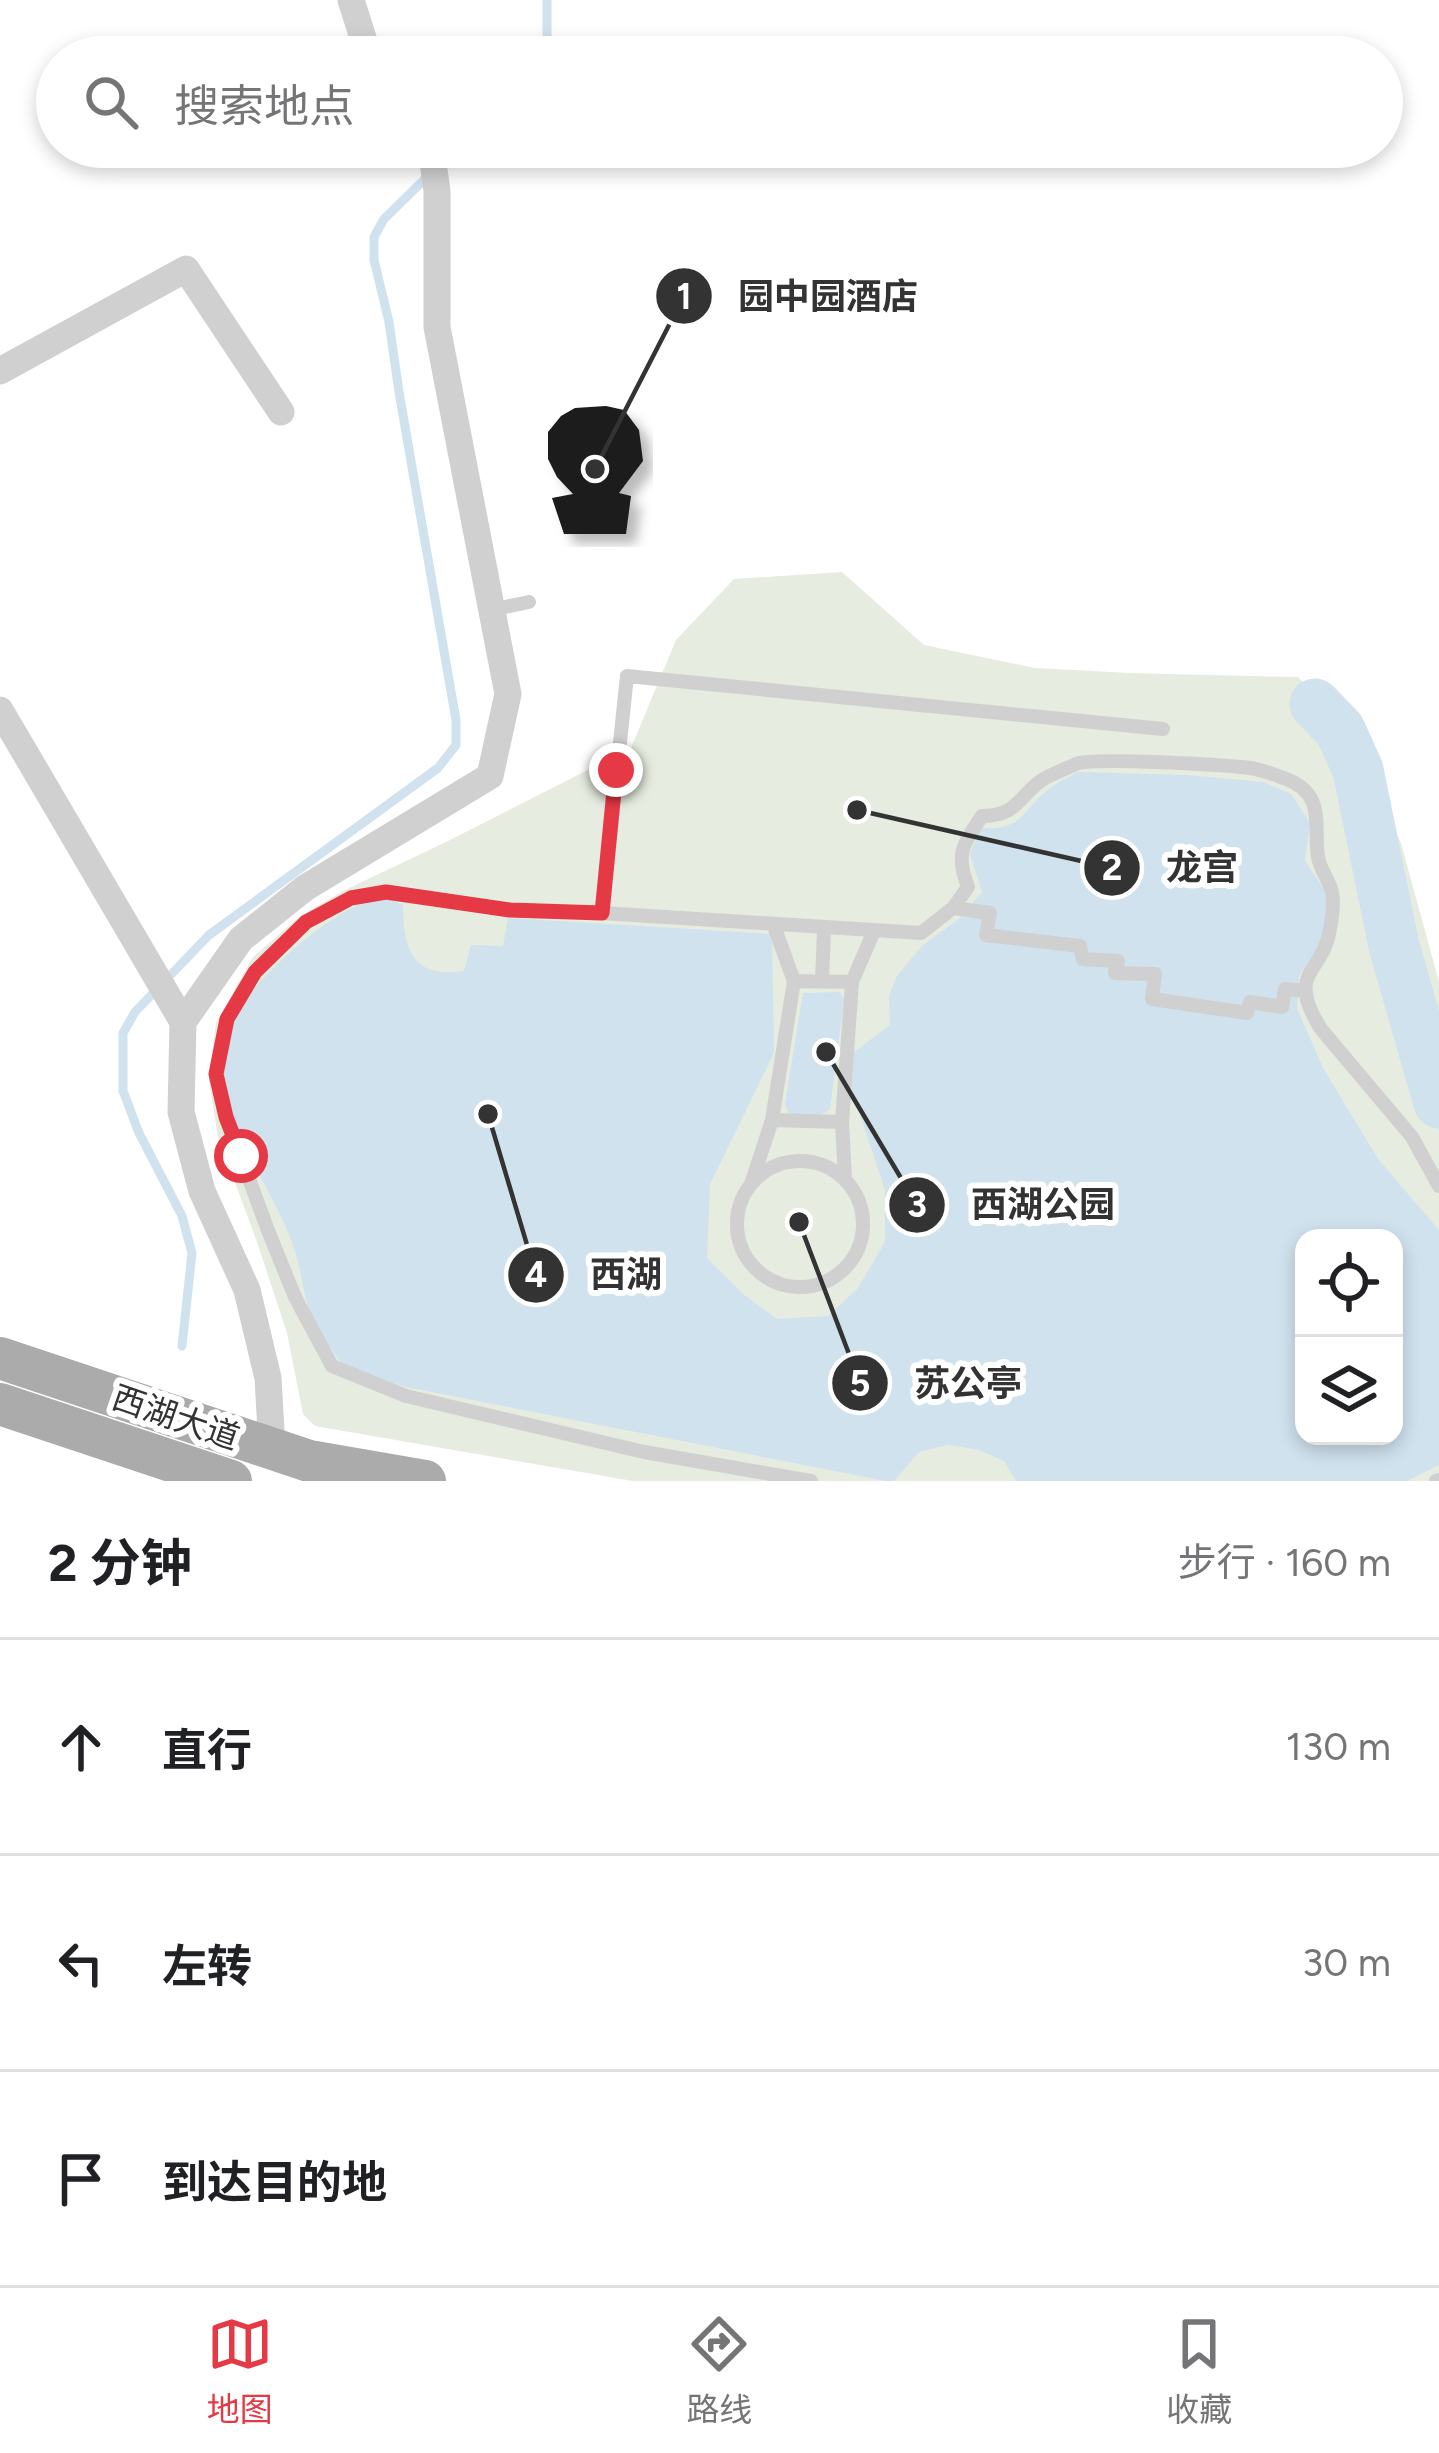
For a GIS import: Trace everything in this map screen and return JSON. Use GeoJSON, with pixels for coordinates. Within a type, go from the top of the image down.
{"type":"FeatureCollection","features":[{"type":"Feature","properties":{"kind":"main road","name":"西湖大道"},"geometry":{"type":"LineString","coordinates":[[0,1358],[309,1461],[425,1481]]}},
{"type":"Feature","properties":{"kind":"main road","name":"西湖大道"},"geometry":{"type":"LineString","coordinates":[[0,1404],[231,1481]]}},
{"type":"Feature","properties":{"kind":"street"},"geometry":{"type":"LineString","coordinates":[[351,0],[362,36]]}},
{"type":"Feature","properties":{"kind":"street"},"geometry":{"type":"LineString","coordinates":[[183,1022],[241,939],[305,888],[490,776],[508,694],[436,327],[437,191],[432,168]]}},
{"type":"Feature","properties":{"kind":"street"},"geometry":{"type":"LineString","coordinates":[[0,371],[186,269],[281,412]]}},
{"type":"Feature","properties":{"kind":"street"},"geometry":{"type":"LineString","coordinates":[[0,710],[183,1022],[181,1112],[202,1192],[247,1289],[268,1378],[272,1449]]}},
{"type":"Feature","properties":{"kind":"lane"},"geometry":{"type":"LineString","coordinates":[[490,610],[529,602]]}},
{"type":"Feature","properties":{"kind":"lane"},"geometry":{"type":"LineString","coordinates":[[602,913],[627,676],[1163,729]]}},
{"type":"Feature","properties":{"kind":"lane"},"geometry":{"type":"LineString","coordinates":[[811,1481],[644,1452],[406,1396],[332,1366],[296,1297],[226,1117],[216,1074],[227,1019],[255,972],[306,922],[351,898],[386,892],[510,910],[921,933],[953,908],[968,887],[959,864],[966,839],[982,815],[999,815],[1042,780],[1082,762],[1254,769],[1294,782],[1312,798],[1318,858],[1332,892],[1328,943],[1306,976],[1302,991],[1312,1015],[1412,1137],[1439,1186]]}},
{"type":"Feature","properties":{"kind":"lane"},"geometry":{"type":"LineString","coordinates":[[953,908],[990,913],[986,935],[1079,946],[1083,959],[1118,961],[1115,973],[1154,974],[1152,999],[1247,1013],[1250,1002],[1282,1006],[1285,989],[1302,991]]}},
{"type":"Feature","properties":{"kind":"lane"},"geometry":{"type":"LineString","coordinates":[[752,1181],[788,1161],[809,1160],[845,1179],[858,1196],[863,1216],[855,1257],[841,1273],[801,1287],[781,1284],[747,1259],[738,1240],[741,1199],[752,1181],[772,1120],[793,986],[774,926]]}},
{"type":"Feature","properties":{"kind":"lane"},"geometry":{"type":"LineString","coordinates":[[823,981],[824,928]]}},
{"type":"Feature","properties":{"kind":"lane"},"geometry":{"type":"LineString","coordinates":[[845,1179],[842,1122],[852,989],[874,931]]}},
{"type":"Feature","properties":{"kind":"lane"},"geometry":{"type":"LineString","coordinates":[[793,986],[823,981],[852,989]]}},
{"type":"Feature","properties":{"kind":"lane"},"geometry":{"type":"LineString","coordinates":[[772,1120],[842,1122]]}},
{"type":"Feature","properties":{"kind":"shaded area"},"geometry":{"type":"Polygon","coordinates":[[[842,572],[924,645],[1035,668],[1298,677],[1347,728],[1401,843],[1439,982],[1439,1481],[633,1481],[315,1426],[303,1414],[287,1333],[218,1137],[209,1080],[216,1023],[253,957],[299,917],[631,748],[676,640],[734,579],[842,572]]]}},
{"type":"Feature","properties":{"kind":"water"},"geometry":{"type":"Polygon","coordinates":[[[1077,772],[1263,782],[1291,794],[1310,823],[1305,861],[1326,892],[1326,935],[1299,976],[1297,1008],[1323,1068],[1378,1159],[1439,1230],[1439,1465],[1407,1481],[1016,1481],[1004,1461],[979,1450],[948,1445],[919,1452],[894,1481],[886,1481],[406,1387],[359,1372],[338,1358],[310,1311],[292,1242],[231,1115],[222,1074],[228,1038],[243,1005],[307,938],[349,910],[386,899],[403,905],[405,935],[414,958],[433,970],[447,972],[464,971],[471,945],[503,946],[508,918],[772,934],[774,1053],[710,1184],[707,1258],[777,1319],[828,1316],[858,1288],[885,1242],[885,1190],[852,1090],[850,1055],[890,1025],[889,996],[897,976],[923,945],[960,918],[982,892],[970,854],[981,828],[1014,822],[1050,788],[1077,772]]]}},
{"type":"Feature","properties":{"kind":"water"},"geometry":{"type":"Polygon","coordinates":[[[840,992],[844,1000],[830,1109],[819,1116],[789,1115],[785,1104],[803,993],[840,992]]]}},
{"type":"Feature","properties":{"kind":"building"},"geometry":{"type":"Polygon","coordinates":[[[575,408],[624,410],[639,430],[643,461],[619,493],[631,496],[626,534],[564,534],[552,498],[573,494],[548,459],[548,432],[575,408]]]}},
{"type":"Feature","properties":{"kind":"waterway"},"geometry":{"type":"LineString","coordinates":[[547,0],[547,36]]}},
{"type":"Feature","properties":{"kind":"waterway"},"geometry":{"type":"LineString","coordinates":[[182,1346],[192,1253],[182,1216],[123,1091],[123,1033],[135,1012],[209,935],[438,768],[456,745],[456,720],[389,322],[374,260],[374,237],[384,219],[428,176]]}},
{"type":"Feature","properties":{"kind":"waterway"},"geometry":{"type":"LineString","coordinates":[[1315,704],[1340,730],[1358,770],[1394,946],[1439,1103]]}},
{"type":"Feature","properties":{"kind":"place","name":"园中园酒店"},"geometry":{"type":"Point","coordinates":[595,469]}},
{"type":"Feature","properties":{"kind":"place","name":"龙宫"},"geometry":{"type":"Point","coordinates":[857,810]}},
{"type":"Feature","properties":{"kind":"place","name":"西湖公园"},"geometry":{"type":"Point","coordinates":[826,1052]}},
{"type":"Feature","properties":{"kind":"place","name":"西湖"},"geometry":{"type":"Point","coordinates":[488,1114]}},
{"type":"Feature","properties":{"kind":"place","name":"苏公亭"},"geometry":{"type":"Point","coordinates":[799,1222]}},
{"type":"Feature","properties":{"kind":"route"},"geometry":{"type":"LineString","coordinates":[[241,1156],[216,1074],[227,1019],[255,972],[306,922],[351,898],[386,892],[510,910],[602,913],[616,770]]}}]}
